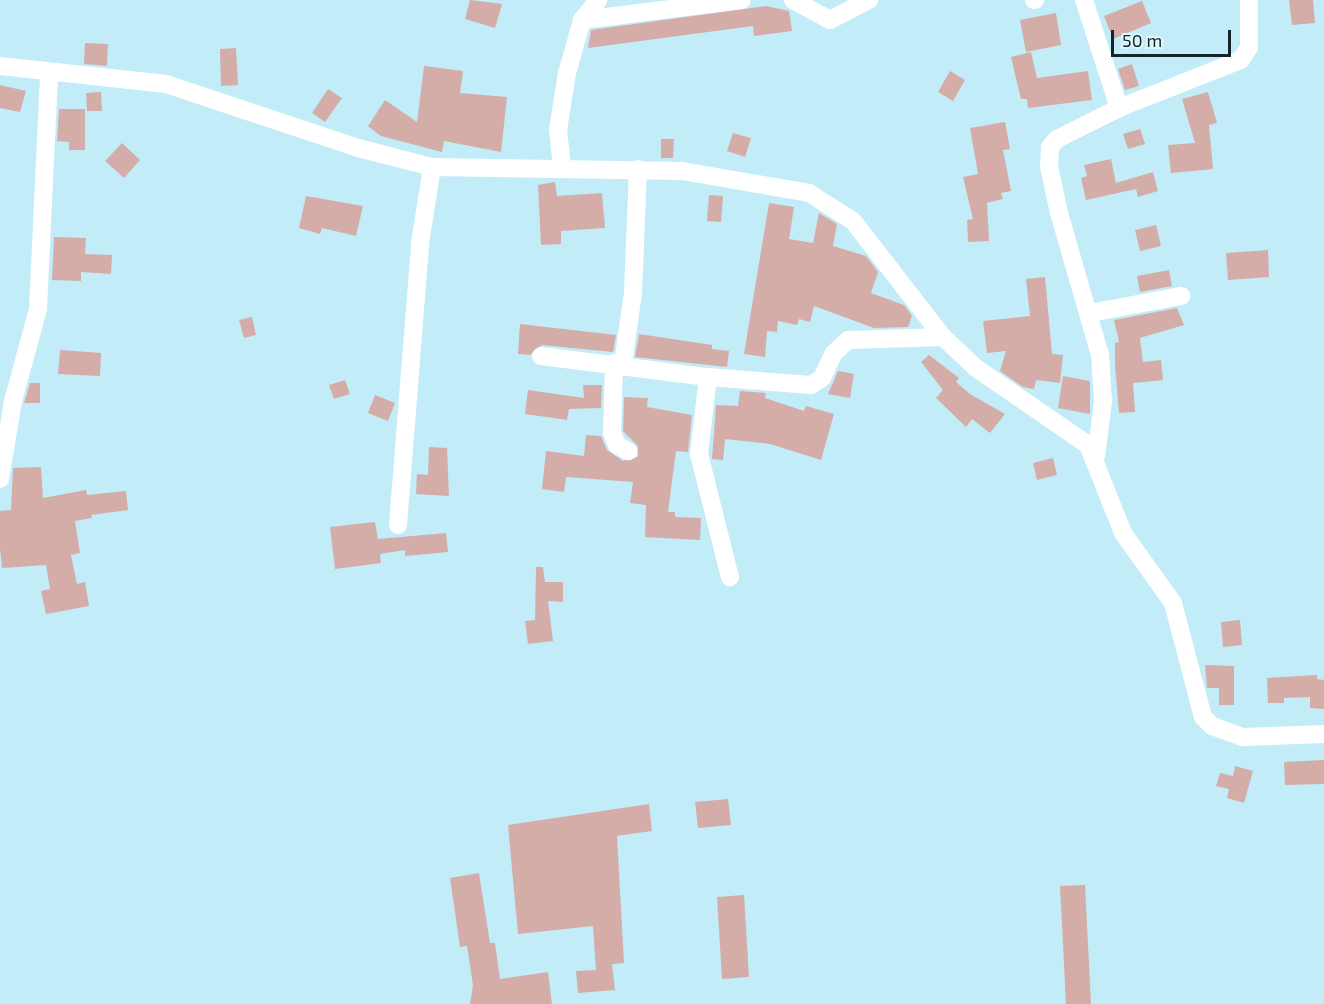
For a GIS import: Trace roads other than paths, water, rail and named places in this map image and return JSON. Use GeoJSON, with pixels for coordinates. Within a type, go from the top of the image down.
{"type":"FeatureCollection","features":[{"type":"Feature","properties":{"kind":"street"},"geometry":{"type":"LineString","coordinates":[[562,167],[558,130],[560,110],[582,20],[598,0]]}},
{"type":"Feature","properties":{"kind":"street"},"geometry":{"type":"LineString","coordinates":[[582,20],[742,0]]}},
{"type":"Feature","properties":{"kind":"street"},"geometry":{"type":"LineString","coordinates":[[793,0],[830,20],[869,0]]}},
{"type":"Feature","properties":{"kind":"street"},"geometry":{"type":"LineString","coordinates":[[1084,0],[1119,108]]}},
{"type":"Feature","properties":{"kind":"street"},"geometry":{"type":"LineString","coordinates":[[1095,457],[1101,430],[1103,374],[1090,313],[1059,213],[1049,155],[1057,139],[1119,108],[1241,60],[1249,47],[1249,0]]}},
{"type":"Feature","properties":{"kind":"street"},"geometry":{"type":"LineString","coordinates":[[0,66],[166,84],[358,148],[432,167],[562,167],[682,171],[778,185],[809,193],[838,208],[864,234],[943,337],[976,368],[1076,435],[1095,457],[1123,533],[1173,603],[1203,717],[1212,726],[1243,737],[1324,734]]}},
{"type":"Feature","properties":{"kind":"street"},"geometry":{"type":"LineString","coordinates":[[0,479],[5,467],[13,401],[38,309],[49,73]]}},
{"type":"Feature","properties":{"kind":"street"},"geometry":{"type":"LineString","coordinates":[[398,525],[420,243],[432,167]]}},
{"type":"Feature","properties":{"kind":"street"},"geometry":{"type":"LineString","coordinates":[[628,451],[617,445],[612,433],[619,364],[633,293],[638,169]]}},
{"type":"Feature","properties":{"kind":"street"},"geometry":{"type":"LineString","coordinates":[[1090,313],[1180,296]]}},
{"type":"Feature","properties":{"kind":"street"},"geometry":{"type":"LineString","coordinates":[[541,356],[619,364],[708,378],[811,385],[822,378],[833,354],[848,340],[943,337]]}},
{"type":"Feature","properties":{"kind":"street"},"geometry":{"type":"LineString","coordinates":[[708,378],[699,454],[730,577]]}}]}
